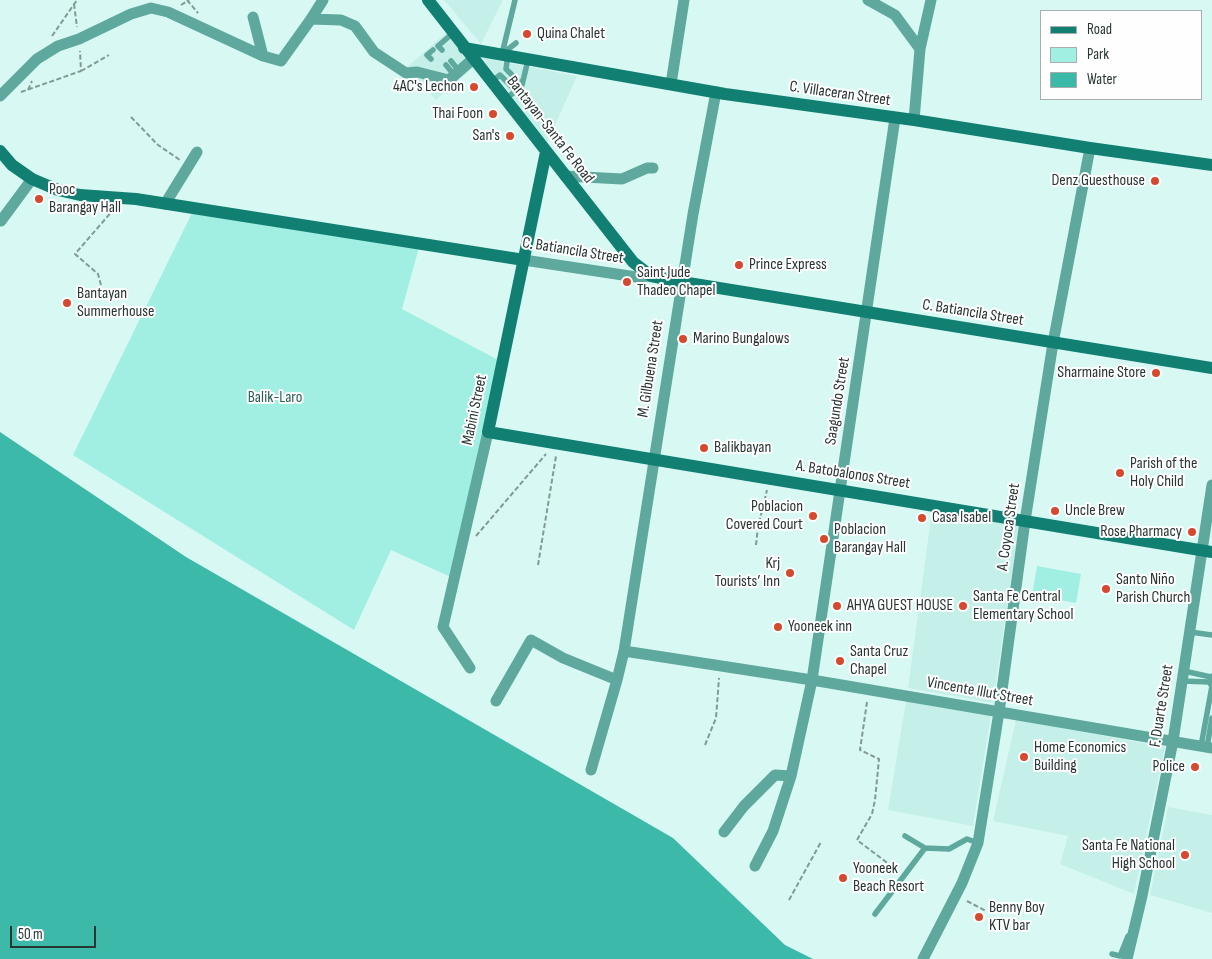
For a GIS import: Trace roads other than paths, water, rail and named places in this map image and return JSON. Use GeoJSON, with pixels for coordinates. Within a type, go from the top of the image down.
{"type":"FeatureCollection","features":[{"type":"Feature","properties":{"kind":"main road","name":"Bantayan-Santa Fe Road"},"geometry":{"type":"LineString","coordinates":[[428,0],[473,60],[633,262],[650,276]]}},
{"type":"Feature","properties":{"kind":"main road","name":"C. Villaceran Street"},"geometry":{"type":"LineString","coordinates":[[464,48],[716,92],[1212,165]]}},
{"type":"Feature","properties":{"kind":"main road","name":"C. Batiancila Street"},"geometry":{"type":"LineString","coordinates":[[0,151],[12,165],[32,179],[58,190],[80,195],[124,198],[524,260]]}},
{"type":"Feature","properties":{"kind":"main road","name":"Mabini Street"},"geometry":{"type":"LineString","coordinates":[[488,432],[546,152]]}},
{"type":"Feature","properties":{"kind":"main road","name":"C. Batiancila Street"},"geometry":{"type":"LineString","coordinates":[[650,276],[1212,368]]}},
{"type":"Feature","properties":{"kind":"main road","name":"A. Batobalonos Street"},"geometry":{"type":"LineString","coordinates":[[488,432],[1207,551]]}},
{"type":"Feature","properties":{"kind":"street"},"geometry":{"type":"LineString","coordinates":[[671,84],[684,0]]}},
{"type":"Feature","properties":{"kind":"street"},"geometry":{"type":"LineString","coordinates":[[868,0],[895,14],[920,49]]}},
{"type":"Feature","properties":{"kind":"street"},"geometry":{"type":"LineString","coordinates":[[914,120],[920,49],[931,0]]}},
{"type":"Feature","properties":{"kind":"street"},"geometry":{"type":"LineString","coordinates":[[0,96],[37,59],[58,46],[80,39],[131,14],[151,8],[168,12],[262,56],[281,60],[321,2]]}},
{"type":"Feature","properties":{"kind":"street"},"geometry":{"type":"LineString","coordinates":[[321,2],[328,20]]}},
{"type":"Feature","properties":{"kind":"street"},"geometry":{"type":"LineString","coordinates":[[253,17],[262,56]]}},
{"type":"Feature","properties":{"kind":"street"},"geometry":{"type":"LineString","coordinates":[[311,19],[341,20],[355,26],[374,52],[406,72],[454,75],[473,60]]}},
{"type":"Feature","properties":{"kind":"street","name":"M. Gilbuena Street"},"geometry":{"type":"LineString","coordinates":[[591,770],[624,651],[693,214],[716,92]]}},
{"type":"Feature","properties":{"kind":"street","name":"Saagundo Street"},"geometry":{"type":"LineString","coordinates":[[755,866],[774,830],[791,776],[812,680],[895,118]]}},
{"type":"Feature","properties":{"kind":"street","name":"A. Coyoca Street"},"geometry":{"type":"LineString","coordinates":[[923,959],[956,895],[978,843],[1053,343],[1090,148]]}},
{"type":"Feature","properties":{"kind":"street"},"geometry":{"type":"LineString","coordinates":[[164,204],[197,152]]}},
{"type":"Feature","properties":{"kind":"street"},"geometry":{"type":"LineString","coordinates":[[565,176],[622,180],[647,168],[653,168]]}},
{"type":"Feature","properties":{"kind":"street"},"geometry":{"type":"LineString","coordinates":[[1,221],[32,179]]}},
{"type":"Feature","properties":{"kind":"street","name":"C. Batiancila Street"},"geometry":{"type":"LineString","coordinates":[[524,260],[636,276],[650,276]]}},
{"type":"Feature","properties":{"kind":"street","name":"Mabini Street"},"geometry":{"type":"LineString","coordinates":[[470,668],[443,627],[488,432]]}},
{"type":"Feature","properties":{"kind":"street","name":"F. Duarte Street"},"geometry":{"type":"LineString","coordinates":[[1127,959],[1142,896],[1173,741],[1190,632],[1207,551],[1212,485]]}},
{"type":"Feature","properties":{"kind":"street"},"geometry":{"type":"LineString","coordinates":[[496,701],[531,640],[563,658],[617,680]]}},
{"type":"Feature","properties":{"kind":"street","name":"Vincente Illut Street"},"geometry":{"type":"LineString","coordinates":[[624,651],[812,680],[1207,747]]}},
{"type":"Feature","properties":{"kind":"street"},"geometry":{"type":"LineString","coordinates":[[724,832],[744,806],[775,775],[791,776]]}},
{"type":"Feature","properties":{"kind":"lane"},"geometry":{"type":"LineString","coordinates":[[516,0],[505,55],[506,69],[522,85]]}},
{"type":"Feature","properties":{"kind":"lane"},"geometry":{"type":"LineString","coordinates":[[431,59],[427,55],[437,50],[453,33]]}},
{"type":"Feature","properties":{"kind":"lane"},"geometry":{"type":"LineString","coordinates":[[505,55],[516,43]]}},
{"type":"Feature","properties":{"kind":"lane"},"geometry":{"type":"LineString","coordinates":[[505,100],[522,85],[528,60]]}},
{"type":"Feature","properties":{"kind":"lane"},"geometry":{"type":"LineString","coordinates":[[451,61],[454,75]]}},
{"type":"Feature","properties":{"kind":"lane"},"geometry":{"type":"LineString","coordinates":[[446,66],[454,75]]}},
{"type":"Feature","properties":{"kind":"lane"},"geometry":{"type":"LineString","coordinates":[[440,70],[454,75]]}},
{"type":"Feature","properties":{"kind":"lane"},"geometry":{"type":"LineString","coordinates":[[491,82],[500,75],[516,91]]}},
{"type":"Feature","properties":{"kind":"lane"},"geometry":{"type":"LineString","coordinates":[[1190,632],[1212,635]]}},
{"type":"Feature","properties":{"kind":"lane"},"geometry":{"type":"LineString","coordinates":[[1183,676],[1211,678]]}},
{"type":"Feature","properties":{"kind":"lane"},"geometry":{"type":"LineString","coordinates":[[1183,676],[1211,678]]}},
{"type":"Feature","properties":{"kind":"lane"},"geometry":{"type":"LineString","coordinates":[[1207,747],[1211,678]]}},
{"type":"Feature","properties":{"kind":"lane"},"geometry":{"type":"LineString","coordinates":[[1207,747],[1212,718]]}},
{"type":"Feature","properties":{"kind":"lane"},"geometry":{"type":"LineString","coordinates":[[905,836],[925,848],[949,849],[967,839],[978,843]]}},
{"type":"Feature","properties":{"kind":"lane"},"geometry":{"type":"LineString","coordinates":[[875,914],[925,848]]}},
{"type":"Feature","properties":{"kind":"lane"},"geometry":{"type":"LineString","coordinates":[[1112,954],[1120,956],[1142,896]]}},
{"type":"Feature","properties":{"kind":"water"},"geometry":{"type":"Polygon","coordinates":[[[0,432],[186,557],[673,838],[785,945],[813,959],[0,959],[0,432]]]}},
{"type":"Feature","properties":{"kind":"place","name":"Quina Chalet"},"geometry":{"type":"Point","coordinates":[527,34]}},
{"type":"Feature","properties":{"kind":"place","name":"4AC's Lechon"},"geometry":{"type":"Point","coordinates":[474,87]}},
{"type":"Feature","properties":{"kind":"place","name":"Thai Foon"},"geometry":{"type":"Point","coordinates":[493,114]}},
{"type":"Feature","properties":{"kind":"place","name":"San's"},"geometry":{"type":"Point","coordinates":[510,136]}},
{"type":"Feature","properties":{"kind":"place","name":"Denz Guesthouse"},"geometry":{"type":"Point","coordinates":[1155,181]}},
{"type":"Feature","properties":{"kind":"place","name":"Pooc Barangay Hall"},"geometry":{"type":"Point","coordinates":[39,199]}},
{"type":"Feature","properties":{"kind":"place","name":"Prince Express"},"geometry":{"type":"Point","coordinates":[739,265]}},
{"type":"Feature","properties":{"kind":"place","name":"Saint Jude Thadeo Chapel"},"geometry":{"type":"Point","coordinates":[627,282]}},
{"type":"Feature","properties":{"kind":"place","name":"Bantayan Summerhouse"},"geometry":{"type":"Point","coordinates":[67,303]}},
{"type":"Feature","properties":{"kind":"place","name":"Marino Bungalows"},"geometry":{"type":"Point","coordinates":[683,339]}},
{"type":"Feature","properties":{"kind":"place","name":"Sharmaine Store"},"geometry":{"type":"Point","coordinates":[1156,373]}},
{"type":"Feature","properties":{"kind":"place","name":"Balikbayan"},"geometry":{"type":"Point","coordinates":[704,448]}},
{"type":"Feature","properties":{"kind":"place","name":"Parish of the Holy Child"},"geometry":{"type":"Point","coordinates":[1120,473]}},
{"type":"Feature","properties":{"kind":"place","name":"Uncle Brew"},"geometry":{"type":"Point","coordinates":[1055,511]}},
{"type":"Feature","properties":{"kind":"place","name":"Poblacion Covered Court"},"geometry":{"type":"Point","coordinates":[813,516]}},
{"type":"Feature","properties":{"kind":"place","name":"Casa Isabel"},"geometry":{"type":"Point","coordinates":[922,518]}},
{"type":"Feature","properties":{"kind":"place","name":"Rose Pharmacy"},"geometry":{"type":"Point","coordinates":[1192,532]}},
{"type":"Feature","properties":{"kind":"place","name":"Poblacion Barangay Hall"},"geometry":{"type":"Point","coordinates":[824,539]}},
{"type":"Feature","properties":{"kind":"place","name":"Krj Tourists’ Inn"},"geometry":{"type":"Point","coordinates":[790,573]}},
{"type":"Feature","properties":{"kind":"place","name":"Santo Niño Parish Church"},"geometry":{"type":"Point","coordinates":[1106,589]}},
{"type":"Feature","properties":{"kind":"place","name":"AHYA GUEST HOUSE"},"geometry":{"type":"Point","coordinates":[837,606]}},
{"type":"Feature","properties":{"kind":"place","name":"Santa Fe Central Elementary School"},"geometry":{"type":"Point","coordinates":[963,606]}},
{"type":"Feature","properties":{"kind":"place","name":"Yooneek inn"},"geometry":{"type":"Point","coordinates":[778,627]}},
{"type":"Feature","properties":{"kind":"place","name":"Santa Cruz Chapel"},"geometry":{"type":"Point","coordinates":[840,661]}},
{"type":"Feature","properties":{"kind":"place","name":"Home Economics Building"},"geometry":{"type":"Point","coordinates":[1024,757]}},
{"type":"Feature","properties":{"kind":"place","name":"Police"},"geometry":{"type":"Point","coordinates":[1195,767]}},
{"type":"Feature","properties":{"kind":"place","name":"Santa Fe National High School"},"geometry":{"type":"Point","coordinates":[1185,855]}},
{"type":"Feature","properties":{"kind":"place","name":"Yooneek Beach Resort"},"geometry":{"type":"Point","coordinates":[843,878]}},
{"type":"Feature","properties":{"kind":"place","name":"Benny Boy KTV bar"},"geometry":{"type":"Point","coordinates":[979,917]}},
{"type":"Feature","properties":{"kind":"park label","name":"Balik-Laro"},"geometry":{"type":"Point","coordinates":[275,398]}}]}
